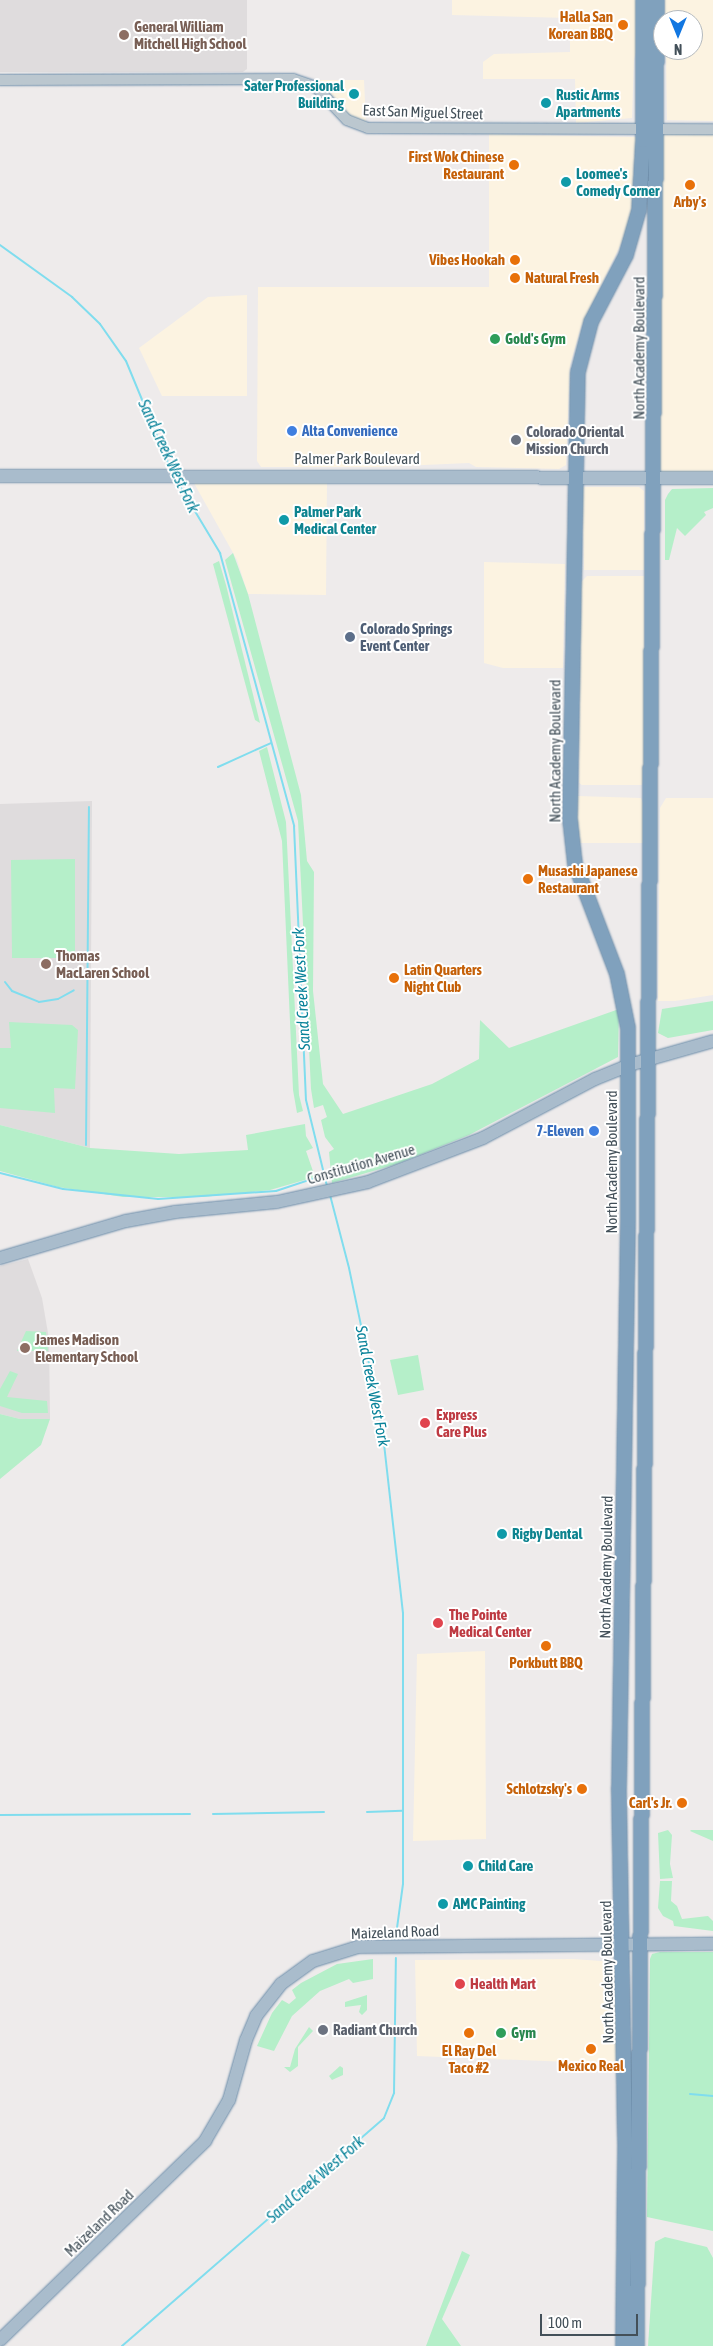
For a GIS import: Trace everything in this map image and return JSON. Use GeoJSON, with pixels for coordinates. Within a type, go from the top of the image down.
{"type":"FeatureCollection","features":[{"type":"Feature","properties":{"kind":"highway","name":"North Academy Boulevard"},"geometry":{"type":"LineString","coordinates":[[637,2346],[654,478],[649,128],[643,0]]}},
{"type":"Feature","properties":{"kind":"highway","name":"North Academy Boulevard"},"geometry":{"type":"LineString","coordinates":[[623,2346],[625,2141],[619,1787],[629,1065],[622,994],[578,875],[571,845],[574,478],[578,372],[591,322],[626,255],[636,224],[649,128],[657,0]]}},
{"type":"Feature","properties":{"kind":"highway"},"geometry":{"type":"LineString","coordinates":[[622,1582],[635,1595],[637,1603],[636,1663],[643,1676]]}},
{"type":"Feature","properties":{"kind":"main road","name":"Palmer Park Boulevard"},"geometry":{"type":"LineString","coordinates":[[0,476],[190,475],[713,478]]}},
{"type":"Feature","properties":{"kind":"main road","name":"Constitution Avenue"},"geometry":{"type":"LineString","coordinates":[[0,1258],[126,1221],[317,1195],[391,1175],[458,1149],[629,1065],[713,1042]]}},
{"type":"Feature","properties":{"kind":"main road","name":"Maizeland Road"},"geometry":{"type":"LineString","coordinates":[[0,2340],[205,2141],[229,2100],[246,2040],[256,2016],[272,1994],[301,1968],[324,1956],[358,1947],[713,1944]]}},
{"type":"Feature","properties":{"kind":"main road"},"geometry":{"type":"LineString","coordinates":[[625,2141],[631,2157],[631,2216],[638,2227]]}},
{"type":"Feature","properties":{"kind":"main road"},"geometry":{"type":"LineString","coordinates":[[623,2312],[629,2322],[630,2346]]}},
{"type":"Feature","properties":{"kind":"street","name":"East San Miguel Street"},"geometry":{"type":"LineString","coordinates":[[0,80],[293,79],[316,87],[347,120],[368,128],[713,129]]}},
{"type":"Feature","properties":{"kind":"shaded area","name":"General William Mitchell High School"},"geometry":{"type":"Polygon","coordinates":[[[0,0],[247,0],[247,69],[243,72],[0,72],[0,0]]]}},
{"type":"Feature","properties":{"kind":"shaded area"},"geometry":{"type":"Polygon","coordinates":[[[452,0],[638,0],[639,42],[634,59],[632,118],[576,123],[575,79],[483,79],[483,62],[494,54],[570,52],[570,18],[452,15],[452,0]]]}},
{"type":"Feature","properties":{"kind":"shaded area"},"geometry":{"type":"Polygon","coordinates":[[[665,0],[713,0],[713,121],[667,120],[666,60],[703,60],[703,10],[665,10],[665,0]]]}},
{"type":"Feature","properties":{"kind":"shaded area"},"geometry":{"type":"Polygon","coordinates":[[[314,80],[364,80],[366,123],[348,115],[327,89],[314,80]]]}},
{"type":"Feature","properties":{"kind":"shaded area"},"geometry":{"type":"Polygon","coordinates":[[[661,132],[713,134],[713,474],[658,474],[661,132]]]}},
{"type":"Feature","properties":{"kind":"shaded area"},"geometry":{"type":"Polygon","coordinates":[[[489,134],[636,137],[636,187],[629,227],[581,327],[570,365],[566,465],[559,469],[476,467],[469,463],[379,467],[261,467],[257,461],[258,287],[489,287],[489,134]]]}},
{"type":"Feature","properties":{"kind":"shaded area"},"geometry":{"type":"Polygon","coordinates":[[[247,295],[247,396],[162,396],[139,348],[208,297],[247,295]]]}},
{"type":"Feature","properties":{"kind":"shaded area"},"geometry":{"type":"Polygon","coordinates":[[[194,483],[327,483],[326,595],[248,594],[237,560],[194,483]]]}},
{"type":"Feature","properties":{"kind":"shaded area"},"geometry":{"type":"Polygon","coordinates":[[[582,487],[639,487],[644,491],[644,570],[584,570],[582,487]]]}},
{"type":"Feature","properties":{"kind":"shaded area"},"geometry":{"type":"Polygon","coordinates":[[[484,562],[565,564],[563,668],[503,668],[484,663],[484,562]]]}},
{"type":"Feature","properties":{"kind":"shaded area"},"geometry":{"type":"Polygon","coordinates":[[[587,576],[644,576],[644,749],[647,760],[642,785],[582,785],[579,783],[581,582],[587,576]]]}},
{"type":"Feature","properties":{"kind":"shaded area"},"geometry":{"type":"Polygon","coordinates":[[[578,796],[641,798],[643,803],[643,843],[576,843],[575,800],[578,796]]]}},
{"type":"Feature","properties":{"kind":"shaded area"},"geometry":{"type":"Polygon","coordinates":[[[666,798],[713,798],[713,995],[675,1001],[658,1001],[660,808],[666,798]]]}},
{"type":"Feature","properties":{"kind":"shaded area","name":"Thomas MacLaren School"},"geometry":{"type":"Polygon","coordinates":[[[92,801],[90,1148],[0,1125],[0,804],[92,801]]]}},
{"type":"Feature","properties":{"kind":"shaded area","name":"James Madison Elementary School"},"geometry":{"type":"Polygon","coordinates":[[[28,1259],[42,1298],[49,1339],[50,1419],[20,1419],[0,1414],[0,1266],[28,1259]]]}},
{"type":"Feature","properties":{"kind":"shaded area"},"geometry":{"type":"Polygon","coordinates":[[[485,1651],[486,1839],[413,1841],[417,1654],[485,1651]]]}},
{"type":"Feature","properties":{"kind":"shaded area"},"geometry":{"type":"Polygon","coordinates":[[[573,1959],[615,1962],[619,2064],[417,2056],[415,1960],[573,1959]]]}},
{"type":"Feature","properties":{"kind":"green space"},"geometry":{"type":"Polygon","coordinates":[[[713,488],[713,508],[704,512],[706,515],[685,536],[677,528],[669,560],[665,560],[665,500],[668,494],[672,489],[713,488]]]}},
{"type":"Feature","properties":{"kind":"green space"},"geometry":{"type":"Polygon","coordinates":[[[233,553],[248,594],[301,795],[307,861],[314,872],[313,991],[323,1084],[343,1114],[432,1084],[479,1059],[480,1020],[509,1048],[619,1009],[618,1057],[469,1135],[397,1164],[332,1183],[329,1152],[334,1149],[325,1137],[321,1120],[327,1117],[323,1105],[314,1108],[311,1089],[298,821],[225,560],[233,553]]]}},
{"type":"Feature","properties":{"kind":"green space"},"geometry":{"type":"Polygon","coordinates":[[[219,561],[260,723],[255,720],[213,564],[219,561]]]}},
{"type":"Feature","properties":{"kind":"green space"},"geometry":{"type":"Polygon","coordinates":[[[267,747],[286,822],[299,1095],[303,1111],[297,1113],[293,1090],[282,841],[259,751],[267,747]]]}},
{"type":"Feature","properties":{"kind":"green space"},"geometry":{"type":"Polygon","coordinates":[[[75,859],[75,958],[12,958],[11,860],[75,859]]]}},
{"type":"Feature","properties":{"kind":"green space"},"geometry":{"type":"Polygon","coordinates":[[[713,1001],[713,1030],[668,1038],[658,1033],[662,1009],[713,1001]]]}},
{"type":"Feature","properties":{"kind":"green space"},"geometry":{"type":"Polygon","coordinates":[[[9,1022],[72,1025],[78,1030],[75,1089],[54,1088],[55,1113],[0,1108],[0,1048],[11,1048],[9,1022]]]}},
{"type":"Feature","properties":{"kind":"green space"},"geometry":{"type":"Polygon","coordinates":[[[305,1124],[306,1136],[313,1148],[306,1151],[315,1177],[270,1190],[203,1197],[123,1197],[58,1187],[0,1171],[0,1125],[90,1148],[179,1154],[248,1150],[246,1135],[305,1124]]]}},
{"type":"Feature","properties":{"kind":"green space"},"geometry":{"type":"Polygon","coordinates":[[[26,1331],[46,1332],[48,1351],[17,1351],[26,1331]]]}},
{"type":"Feature","properties":{"kind":"green space"},"geometry":{"type":"Polygon","coordinates":[[[418,1355],[424,1390],[398,1395],[390,1360],[418,1355]]]}},
{"type":"Feature","properties":{"kind":"green space"},"geometry":{"type":"Polygon","coordinates":[[[10,1371],[18,1374],[7,1397],[47,1401],[48,1413],[22,1413],[0,1406],[0,1389],[10,1371]]]}},
{"type":"Feature","properties":{"kind":"green space"},"geometry":{"type":"Polygon","coordinates":[[[0,1414],[20,1419],[50,1419],[41,1445],[0,1479],[0,1414]]]}},
{"type":"Feature","properties":{"kind":"green space"},"geometry":{"type":"Polygon","coordinates":[[[668,1830],[672,1835],[670,1864],[673,1878],[660,1879],[658,1833],[668,1830]]]}},
{"type":"Feature","properties":{"kind":"green space"},"geometry":{"type":"Polygon","coordinates":[[[691,1830],[713,1830],[713,1841],[690,1831],[691,1830]]]}},
{"type":"Feature","properties":{"kind":"green space"},"geometry":{"type":"Polygon","coordinates":[[[660,1881],[672,1881],[671,1901],[677,1906],[682,1919],[708,1916],[713,1921],[713,1931],[674,1926],[673,1921],[663,1916],[658,1908],[660,1881]]]}},
{"type":"Feature","properties":{"kind":"green space"},"geometry":{"type":"Polygon","coordinates":[[[660,1952],[713,1952],[713,2231],[647,2217],[650,1959],[652,1954],[660,1952]]]}},
{"type":"Feature","properties":{"kind":"green space"},"geometry":{"type":"Polygon","coordinates":[[[373,1959],[373,1979],[353,1983],[349,1979],[320,1991],[292,2016],[274,2051],[257,2046],[272,2013],[282,2000],[289,2004],[296,1998],[292,1990],[301,1983],[337,1964],[373,1959]]]}},
{"type":"Feature","properties":{"kind":"green space"},"geometry":{"type":"Polygon","coordinates":[[[367,1995],[367,2010],[362,2015],[359,2012],[361,2005],[345,2007],[345,2002],[367,1995]]]}},
{"type":"Feature","properties":{"kind":"green space"},"geometry":{"type":"Polygon","coordinates":[[[309,2027],[313,2031],[298,2047],[298,2066],[290,2072],[284,2067],[290,2067],[295,2049],[309,2027]]]}},
{"type":"Feature","properties":{"kind":"green space"},"geometry":{"type":"Polygon","coordinates":[[[340,2066],[343,2068],[343,2075],[332,2080],[329,2076],[340,2066]]]}},
{"type":"Feature","properties":{"kind":"green space"},"geometry":{"type":"Polygon","coordinates":[[[665,2237],[707,2247],[713,2258],[713,2346],[648,2346],[655,2242],[665,2237]]]}},
{"type":"Feature","properties":{"kind":"green space"},"geometry":{"type":"Polygon","coordinates":[[[462,2251],[470,2255],[442,2319],[461,2346],[426,2346],[462,2251]]]}},
{"type":"Feature","properties":{"kind":"waterway","name":"Sand Creek West Fork"},"geometry":{"type":"LineString","coordinates":[[0,245],[72,297],[100,324],[126,361],[172,472]]}},
{"type":"Feature","properties":{"kind":"waterway","name":"Sand Creek West Fork"},"geometry":{"type":"LineString","coordinates":[[178,483],[220,553],[294,826],[306,1100],[327,1186]]}},
{"type":"Feature","properties":{"kind":"waterway"},"geometry":{"type":"LineString","coordinates":[[218,767],[271,743]]}},
{"type":"Feature","properties":{"kind":"waterway"},"geometry":{"type":"LineString","coordinates":[[86,1145],[89,807]]}},
{"type":"Feature","properties":{"kind":"waterway"},"geometry":{"type":"LineString","coordinates":[[5,982],[12,991],[39,1002],[58,999],[74,990]]}},
{"type":"Feature","properties":{"kind":"waterway"},"geometry":{"type":"LineString","coordinates":[[0,1173],[63,1189],[158,1199],[276,1191],[324,1175]]}},
{"type":"Feature","properties":{"kind":"waterway","name":"Sand Creek West Fork"},"geometry":{"type":"LineString","coordinates":[[330,1195],[349,1268],[382,1426],[403,1613],[403,1884],[396,1935]]}},
{"type":"Feature","properties":{"kind":"waterway","name":"Sand Creek West Fork"},"geometry":{"type":"LineString","coordinates":[[367,1812],[402,1811]]}},
{"type":"Feature","properties":{"kind":"waterway","name":"Sand Creek West Fork"},"geometry":{"type":"LineString","coordinates":[[213,1814],[324,1812]]}},
{"type":"Feature","properties":{"kind":"waterway"},"geometry":{"type":"LineString","coordinates":[[0,1815],[190,1814]]}},
{"type":"Feature","properties":{"kind":"waterway","name":"Sand Creek West Fork"},"geometry":{"type":"LineString","coordinates":[[122,2346],[384,2118],[394,2093],[396,1958]]}},
{"type":"Feature","properties":{"kind":"waterway"},"geometry":{"type":"LineString","coordinates":[[690,2094],[713,2096]]}},
{"type":"Feature","properties":{"kind":"place","name":"Halla San Korean BBQ"},"geometry":{"type":"Point","coordinates":[623,25]}},
{"type":"Feature","properties":{"kind":"place","name":"General William Mitchell High School"},"geometry":{"type":"Point","coordinates":[124,35]}},
{"type":"Feature","properties":{"kind":"place","name":"Sater Professional Building"},"geometry":{"type":"Point","coordinates":[354,94]}},
{"type":"Feature","properties":{"kind":"place","name":"Rustic Arms Apartments"},"geometry":{"type":"Point","coordinates":[546,103]}},
{"type":"Feature","properties":{"kind":"place","name":"First Wok Chinese Restaurant"},"geometry":{"type":"Point","coordinates":[514,165]}},
{"type":"Feature","properties":{"kind":"place","name":"Loomee's Comedy Corner"},"geometry":{"type":"Point","coordinates":[566,182]}},
{"type":"Feature","properties":{"kind":"place","name":"Arby's"},"geometry":{"type":"Point","coordinates":[690,185]}},
{"type":"Feature","properties":{"kind":"place","name":"Vibes Hookah"},"geometry":{"type":"Point","coordinates":[515,260]}},
{"type":"Feature","properties":{"kind":"place","name":"Natural Fresh"},"geometry":{"type":"Point","coordinates":[515,278]}},
{"type":"Feature","properties":{"kind":"place","name":"Gold's Gym"},"geometry":{"type":"Point","coordinates":[495,339]}},
{"type":"Feature","properties":{"kind":"place","name":"Alta Convenience"},"geometry":{"type":"Point","coordinates":[292,431]}},
{"type":"Feature","properties":{"kind":"place","name":"Colorado Oriental Mission Church"},"geometry":{"type":"Point","coordinates":[516,440]}},
{"type":"Feature","properties":{"kind":"place","name":"Palmer Park Medical Center"},"geometry":{"type":"Point","coordinates":[284,520]}},
{"type":"Feature","properties":{"kind":"place","name":"Colorado Springs Event Center"},"geometry":{"type":"Point","coordinates":[350,637]}},
{"type":"Feature","properties":{"kind":"place","name":"Musashi Japanese Restaurant"},"geometry":{"type":"Point","coordinates":[528,879]}},
{"type":"Feature","properties":{"kind":"place","name":"Thomas MacLaren School"},"geometry":{"type":"Point","coordinates":[46,964]}},
{"type":"Feature","properties":{"kind":"place","name":"Latin Quarters Night Club"},"geometry":{"type":"Point","coordinates":[394,978]}},
{"type":"Feature","properties":{"kind":"place","name":"7-Eleven"},"geometry":{"type":"Point","coordinates":[594,1131]}},
{"type":"Feature","properties":{"kind":"place","name":"James Madison Elementary School"},"geometry":{"type":"Point","coordinates":[25,1348]}},
{"type":"Feature","properties":{"kind":"place","name":"Express Care Plus"},"geometry":{"type":"Point","coordinates":[425,1423]}},
{"type":"Feature","properties":{"kind":"place","name":"Rigby Dental"},"geometry":{"type":"Point","coordinates":[502,1534]}},
{"type":"Feature","properties":{"kind":"place","name":"The Pointe Medical Center"},"geometry":{"type":"Point","coordinates":[438,1623]}},
{"type":"Feature","properties":{"kind":"place","name":"Porkbutt BBQ"},"geometry":{"type":"Point","coordinates":[546,1646]}},
{"type":"Feature","properties":{"kind":"place","name":"Schlotzsky's"},"geometry":{"type":"Point","coordinates":[582,1789]}},
{"type":"Feature","properties":{"kind":"place","name":"Carl's Jr."},"geometry":{"type":"Point","coordinates":[682,1803]}},
{"type":"Feature","properties":{"kind":"place","name":"Child Care"},"geometry":{"type":"Point","coordinates":[468,1866]}},
{"type":"Feature","properties":{"kind":"place","name":"AMC Painting"},"geometry":{"type":"Point","coordinates":[443,1904]}},
{"type":"Feature","properties":{"kind":"place","name":"Health Mart"},"geometry":{"type":"Point","coordinates":[460,1984]}},
{"type":"Feature","properties":{"kind":"place","name":"Radiant Church"},"geometry":{"type":"Point","coordinates":[323,2030]}},
{"type":"Feature","properties":{"kind":"place","name":"El Ray Del Taco #2"},"geometry":{"type":"Point","coordinates":[469,2033]}},
{"type":"Feature","properties":{"kind":"place","name":"Gym"},"geometry":{"type":"Point","coordinates":[501,2033]}},
{"type":"Feature","properties":{"kind":"place","name":"Mexico Real"},"geometry":{"type":"Point","coordinates":[591,2049]}}]}
